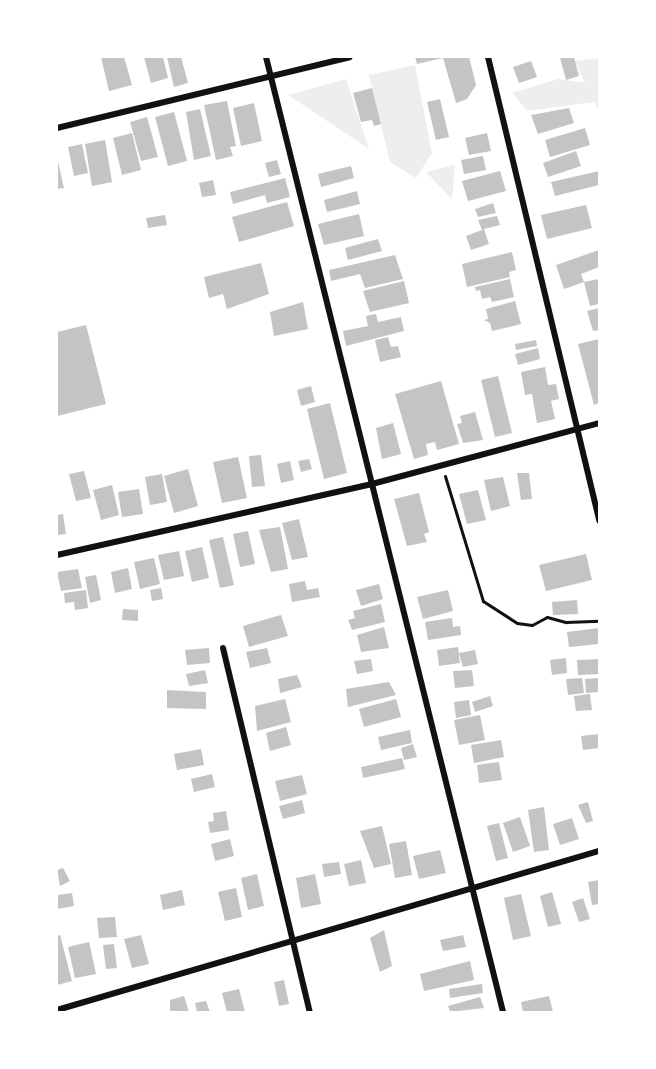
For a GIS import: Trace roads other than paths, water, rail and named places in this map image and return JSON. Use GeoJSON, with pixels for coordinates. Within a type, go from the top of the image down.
{"type":"FeatureCollection","features":[{"type":"Feature","properties":{"kind":"street"},"geometry":{"type":"LineString","coordinates":[[266,57],[504,1012]]}},
{"type":"Feature","properties":{"kind":"street"},"geometry":{"type":"LineString","coordinates":[[57,128],[272,78],[350,57]]}},
{"type":"Feature","properties":{"kind":"street"},"geometry":{"type":"LineString","coordinates":[[488,57],[599,521]]}},
{"type":"Feature","properties":{"kind":"street"},"geometry":{"type":"LineString","coordinates":[[57,555],[372,484],[599,423]]}},
{"type":"Feature","properties":{"kind":"street"},"geometry":{"type":"LineString","coordinates":[[223,648],[295,939],[310,1012]]}},
{"type":"Feature","properties":{"kind":"street"},"geometry":{"type":"LineString","coordinates":[[57,1010],[472,886],[599,851]]}}]}
